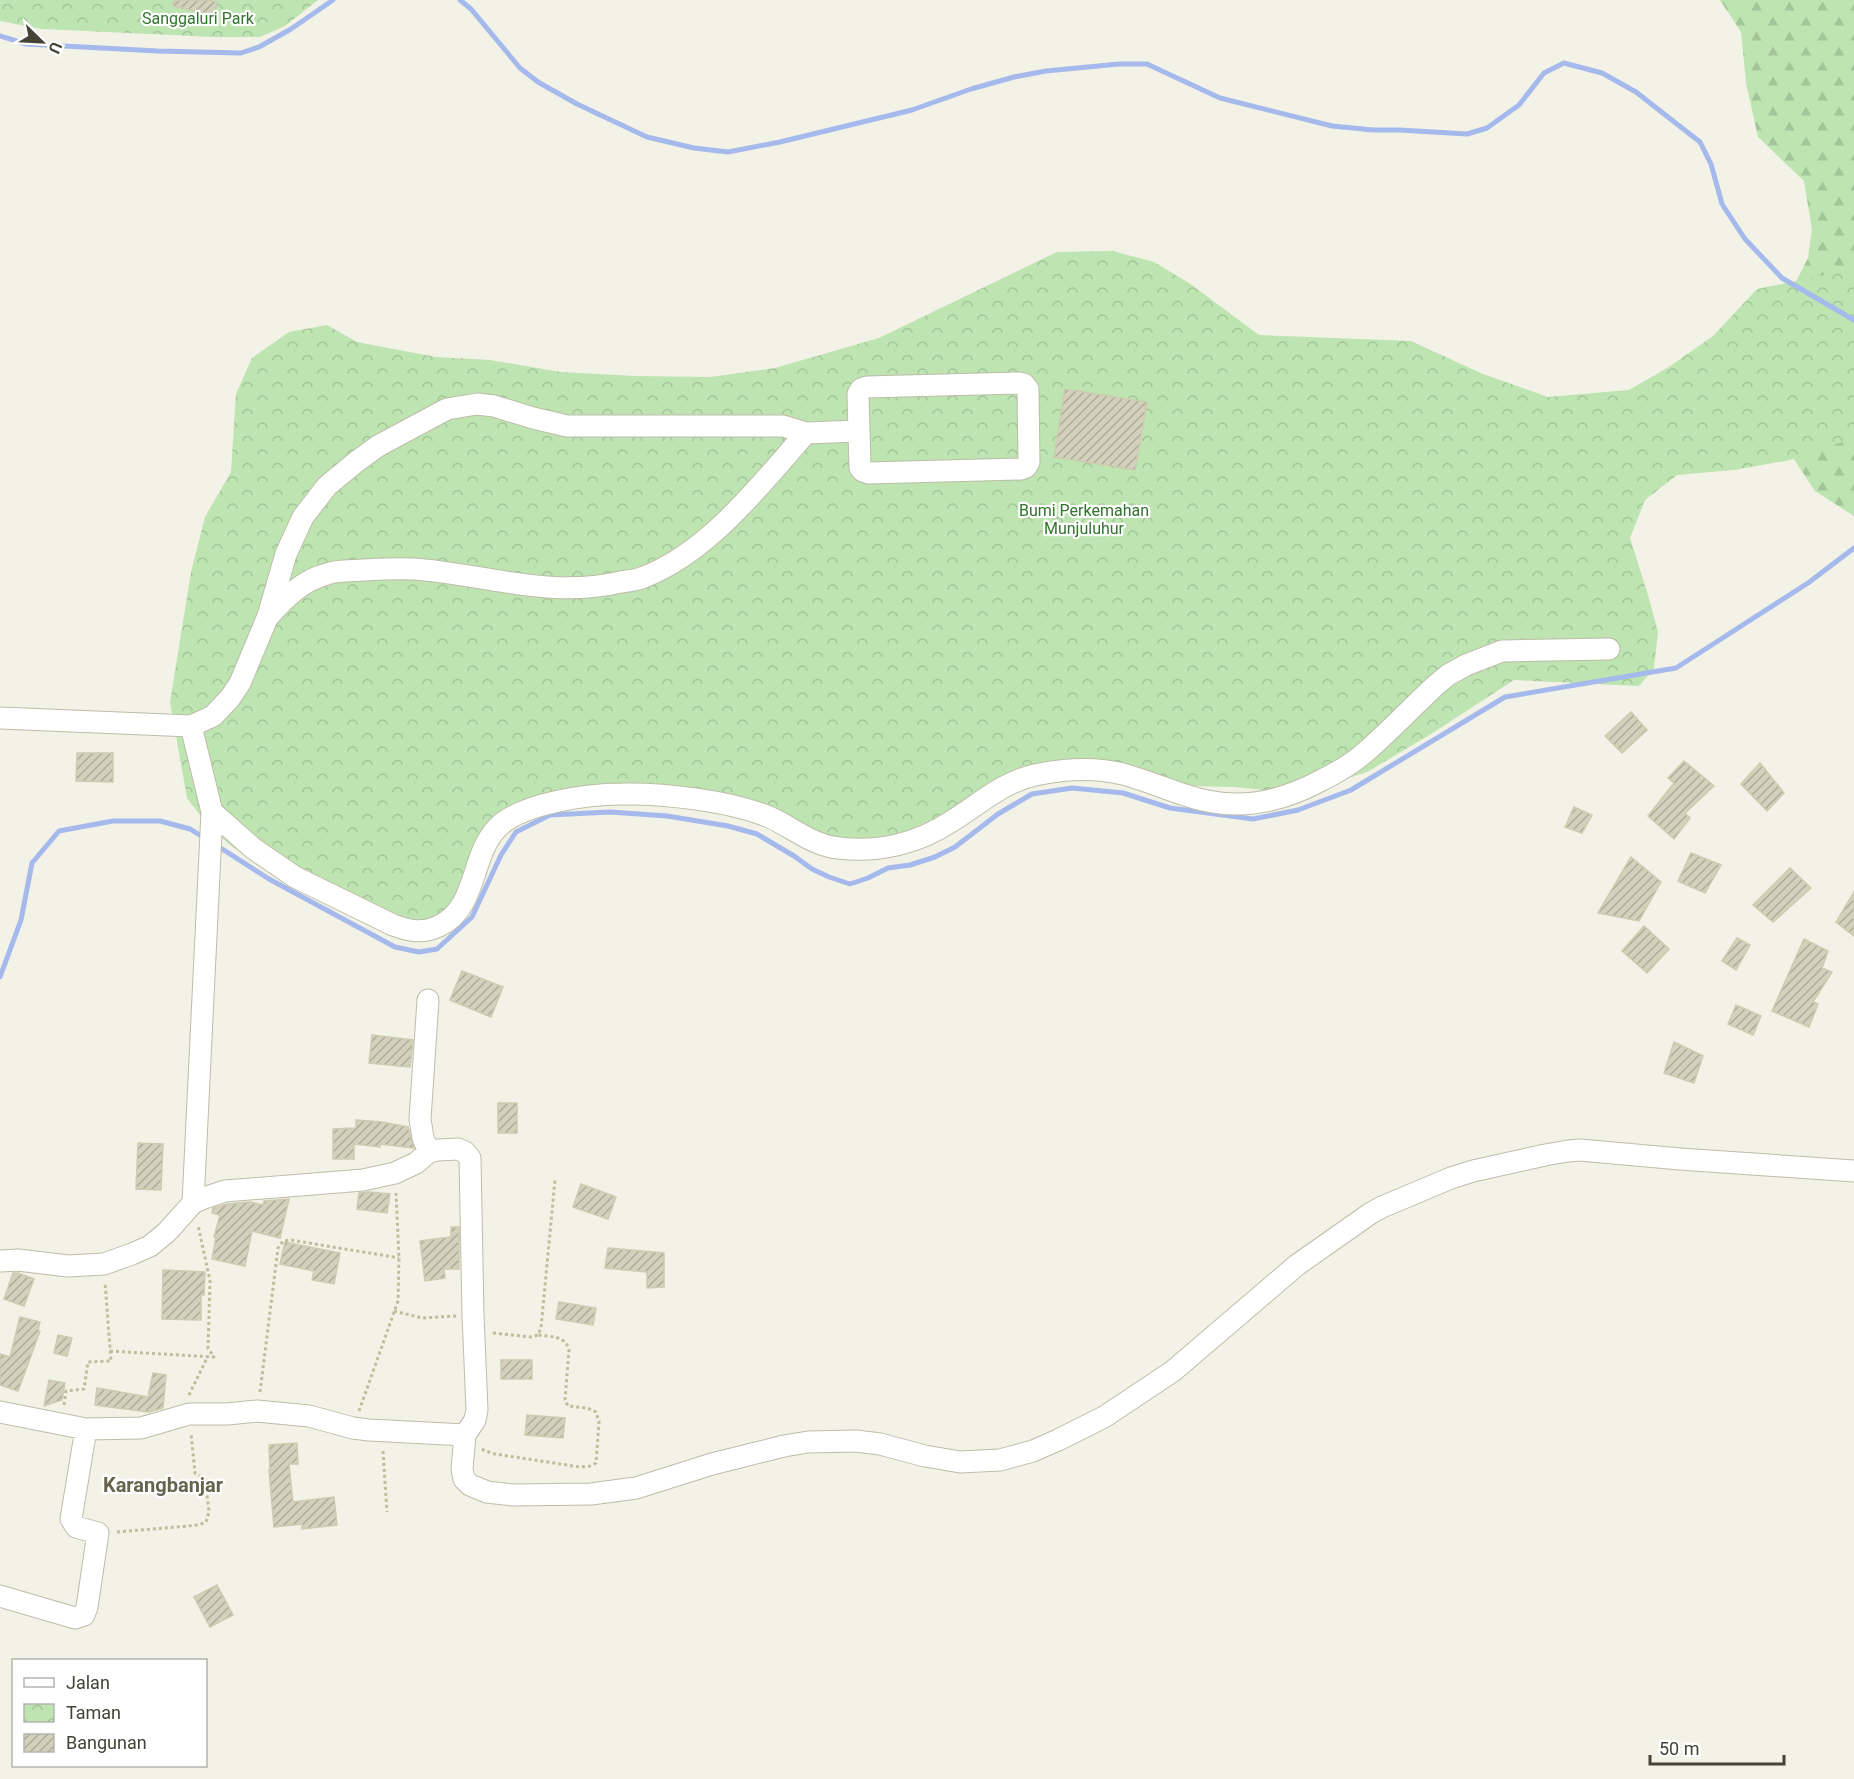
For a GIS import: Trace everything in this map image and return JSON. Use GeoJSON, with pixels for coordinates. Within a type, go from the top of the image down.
{"type":"FeatureCollection","features":[{"type":"Feature","properties":{"kind":"street"},"geometry":{"type":"LineString","coordinates":[[1019,383],[1024,384],[1028,389],[1029,462],[1021,469],[869,473],[860,468],[859,431],[858,394],[861,389],[867,387],[1019,383]]}},
{"type":"Feature","properties":{"kind":"street"},"geometry":{"type":"LineString","coordinates":[[0,718],[191,726],[213,716],[230,698],[248,666],[268,616],[286,554],[303,516],[327,486],[356,462],[378,446],[447,409],[477,404],[494,405],[567,426],[783,426],[806,433],[859,431]]}},
{"type":"Feature","properties":{"kind":"street"},"geometry":{"type":"LineString","coordinates":[[268,616],[304,584],[328,573],[372,569],[414,569],[516,585],[571,590],[643,578],[682,557],[724,522],[806,433]]}},
{"type":"Feature","properties":{"kind":"street"},"geometry":{"type":"LineString","coordinates":[[212,827],[254,849],[295,878],[393,925],[420,932],[443,924],[464,904],[482,855],[496,829],[508,818],[523,810],[554,802],[617,794],[646,793],[720,804],[770,818],[812,840],[836,848],[864,849],[912,842],[953,821],[1010,783],[1034,775],[1056,772],[1104,770],[1121,773],[1212,804],[1257,804],[1277,800],[1305,789],[1341,770],[1361,756],[1436,685],[1466,665],[1502,651],[1609,649]]}},
{"type":"Feature","properties":{"kind":"street"},"geometry":{"type":"LineString","coordinates":[[191,726],[212,827],[193,1203]]}},
{"type":"Feature","properties":{"kind":"street"},"geometry":{"type":"LineString","coordinates":[[428,1000],[420,1119],[423,1138],[429,1152]]}},
{"type":"Feature","properties":{"kind":"street"},"geometry":{"type":"LineString","coordinates":[[0,1261],[18,1260],[68,1266],[104,1264],[150,1246],[167,1232],[193,1203],[225,1191],[363,1180],[395,1173],[416,1163],[429,1152],[449,1148],[458,1149],[470,1158],[477,1410],[475,1420],[465,1435],[462,1469],[464,1479],[470,1485],[487,1492],[513,1495],[591,1494],[636,1488],[712,1464],[808,1442],[856,1441],[880,1444],[925,1456],[960,1462],[1000,1460],[1033,1451],[1104,1417],[1173,1371],[1297,1265],[1371,1213],[1451,1178],[1473,1171],[1545,1155],[1580,1150],[1854,1171]]}},
{"type":"Feature","properties":{"kind":"street"},"geometry":{"type":"LineString","coordinates":[[0,1412],[86,1429],[141,1428],[184,1416],[257,1411],[309,1416],[353,1428],[465,1435]]}},
{"type":"Feature","properties":{"kind":"street"},"geometry":{"type":"LineString","coordinates":[[0,1596],[75,1618],[84,1615],[98,1533],[76,1527],[71,1519],[86,1429]]}},
{"type":"Feature","properties":{"kind":"path"},"geometry":{"type":"LineString","coordinates":[[353,1428],[398,1301],[399,1258],[395,1173]]}},
{"type":"Feature","properties":{"kind":"path"},"geometry":{"type":"LineString","coordinates":[[538,1335],[541,1328],[555,1180]]}},
{"type":"Feature","properties":{"kind":"path"},"geometry":{"type":"LineString","coordinates":[[110,1352],[214,1357],[208,1348],[210,1281],[193,1203]]}},
{"type":"Feature","properties":{"kind":"path"},"geometry":{"type":"LineString","coordinates":[[257,1411],[278,1248],[283,1241],[291,1240],[399,1258]]}},
{"type":"Feature","properties":{"kind":"path"},"geometry":{"type":"LineString","coordinates":[[62,1424],[66,1390],[84,1389],[88,1362],[111,1361],[104,1264]]}},
{"type":"Feature","properties":{"kind":"path"},"geometry":{"type":"LineString","coordinates":[[394,1311],[422,1318],[473,1322],[488,1333],[531,1337],[538,1335],[561,1338],[567,1342],[569,1350],[565,1400],[568,1406],[587,1408],[596,1412],[599,1422],[596,1463],[580,1467],[495,1454],[484,1451],[465,1435]]}},
{"type":"Feature","properties":{"kind":"path"},"geometry":{"type":"LineString","coordinates":[[98,1533],[199,1525],[206,1522],[209,1512],[205,1479],[195,1473],[184,1416],[208,1356]]}},
{"type":"Feature","properties":{"kind":"path"},"geometry":{"type":"LineString","coordinates":[[382,1431],[387,1512]]}},
{"type":"Feature","properties":{"kind":"green space","name":"Sanggaluri Park"},"geometry":{"type":"Polygon","coordinates":[[[0,0],[318,0],[285,26],[260,37],[214,37],[42,29],[0,21],[0,0]]]}},
{"type":"Feature","properties":{"kind":"green space"},"geometry":{"type":"Polygon","coordinates":[[[1720,0],[1854,0],[1854,516],[1815,491],[1778,435],[1766,340],[1808,258],[1812,229],[1804,181],[1758,137],[1746,83],[1741,32],[1720,0]]]}},
{"type":"Feature","properties":{"kind":"green space","name":"Bumi Perkemahan Munjuluhur"},"geometry":{"type":"Polygon","coordinates":[[[1113,251],[1154,262],[1189,283],[1259,335],[1411,341],[1483,374],[1548,397],[1629,390],[1669,367],[1713,336],[1757,289],[1854,269],[1854,441],[1851,439],[1790,460],[1734,470],[1677,475],[1645,500],[1630,538],[1658,632],[1654,668],[1639,686],[1514,680],[1367,772],[1299,794],[1236,787],[1141,785],[1060,770],[875,855],[707,799],[516,811],[473,878],[439,924],[401,931],[234,848],[209,827],[187,798],[170,702],[191,572],[205,517],[231,472],[236,394],[252,358],[289,332],[327,325],[357,342],[436,357],[490,360],[561,372],[711,377],[775,368],[879,338],[1057,252],[1113,251]]]}},
{"type":"Feature","properties":{"kind":"building"},"geometry":{"type":"Polygon","coordinates":[[[174,0],[217,2],[214,15],[173,6],[174,0]]]}},
{"type":"Feature","properties":{"kind":"building"},"geometry":{"type":"Polygon","coordinates":[[[1065,389],[1147,402],[1135,470],[1054,457],[1065,389]]]}},
{"type":"Feature","properties":{"kind":"building"},"geometry":{"type":"Polygon","coordinates":[[[1631,712],[1647,730],[1622,753],[1605,736],[1631,712]]]}},
{"type":"Feature","properties":{"kind":"building"},"geometry":{"type":"Polygon","coordinates":[[[77,753],[113,753],[113,782],[76,781],[77,753]]]}},
{"type":"Feature","properties":{"kind":"building"},"geometry":{"type":"Polygon","coordinates":[[[1684,761],[1714,786],[1685,813],[1690,818],[1674,839],[1648,816],[1674,783],[1668,778],[1684,761]]]}},
{"type":"Feature","properties":{"kind":"building"},"geometry":{"type":"Polygon","coordinates":[[[1760,763],[1784,793],[1767,811],[1741,784],[1760,763]]]}},
{"type":"Feature","properties":{"kind":"building"},"geometry":{"type":"Polygon","coordinates":[[[1574,807],[1592,815],[1582,833],[1565,827],[1574,807]]]}},
{"type":"Feature","properties":{"kind":"building"},"geometry":{"type":"Polygon","coordinates":[[[1691,853],[1721,865],[1705,893],[1678,881],[1691,853]]]}},
{"type":"Feature","properties":{"kind":"building"},"geometry":{"type":"Polygon","coordinates":[[[1631,857],[1661,882],[1639,921],[1598,913],[1631,857]]]}},
{"type":"Feature","properties":{"kind":"building"},"geometry":{"type":"Polygon","coordinates":[[[1790,868],[1811,888],[1773,922],[1753,905],[1790,868]]]}},
{"type":"Feature","properties":{"kind":"building"},"geometry":{"type":"Polygon","coordinates":[[[1854,892],[1854,936],[1836,922],[1854,892]]]}},
{"type":"Feature","properties":{"kind":"building"},"geometry":{"type":"Polygon","coordinates":[[[1644,926],[1669,949],[1647,973],[1622,951],[1644,926]]]}},
{"type":"Feature","properties":{"kind":"building"},"geometry":{"type":"Polygon","coordinates":[[[1737,938],[1750,945],[1736,970],[1722,961],[1737,938]]]}},
{"type":"Feature","properties":{"kind":"building"},"geometry":{"type":"Polygon","coordinates":[[[1804,939],[1828,951],[1822,968],[1832,972],[1813,1002],[1818,1004],[1809,1027],[1772,1011],[1804,939]]]}},
{"type":"Feature","properties":{"kind":"building"},"geometry":{"type":"Polygon","coordinates":[[[462,971],[503,987],[491,1017],[450,1000],[462,971]]]}},
{"type":"Feature","properties":{"kind":"building"},"geometry":{"type":"Polygon","coordinates":[[[1736,1005],[1761,1016],[1753,1035],[1728,1024],[1736,1005]]]}},
{"type":"Feature","properties":{"kind":"building"},"geometry":{"type":"Polygon","coordinates":[[[372,1035],[413,1040],[410,1067],[369,1063],[372,1035]]]}},
{"type":"Feature","properties":{"kind":"building"},"geometry":{"type":"Polygon","coordinates":[[[1674,1042],[1703,1056],[1694,1083],[1664,1073],[1674,1042]]]}},
{"type":"Feature","properties":{"kind":"building"},"geometry":{"type":"Polygon","coordinates":[[[498,1103],[517,1103],[517,1133],[498,1133],[498,1103]]]}},
{"type":"Feature","properties":{"kind":"building"},"geometry":{"type":"Polygon","coordinates":[[[356,1120],[408,1127],[414,1148],[354,1144],[354,1159],[333,1159],[333,1129],[356,1128],[356,1120]]]}},
{"type":"Feature","properties":{"kind":"building"},"geometry":{"type":"Polygon","coordinates":[[[138,1143],[163,1144],[161,1190],[136,1189],[138,1143]]]}},
{"type":"Feature","properties":{"kind":"building"},"geometry":{"type":"Polygon","coordinates":[[[581,1184],[616,1197],[608,1219],[573,1207],[581,1184]]]}},
{"type":"Feature","properties":{"kind":"building"},"geometry":{"type":"Polygon","coordinates":[[[359,1193],[390,1194],[387,1213],[357,1209],[359,1193]]]}},
{"type":"Feature","properties":{"kind":"building"},"geometry":{"type":"Polygon","coordinates":[[[289,1199],[280,1238],[252,1231],[245,1266],[212,1259],[216,1237],[214,1237],[220,1215],[212,1213],[213,1208],[250,1202],[263,1205],[264,1201],[289,1199]]]}},
{"type":"Feature","properties":{"kind":"building"},"geometry":{"type":"Polygon","coordinates":[[[451,1227],[459,1227],[459,1269],[444,1269],[445,1278],[425,1281],[420,1241],[451,1237],[451,1227]]]}},
{"type":"Feature","properties":{"kind":"building"},"geometry":{"type":"Polygon","coordinates":[[[285,1242],[340,1253],[334,1284],[312,1280],[314,1271],[280,1264],[285,1242]]]}},
{"type":"Feature","properties":{"kind":"building"},"geometry":{"type":"Polygon","coordinates":[[[608,1248],[664,1253],[664,1287],[647,1288],[647,1272],[605,1268],[608,1248]]]}},
{"type":"Feature","properties":{"kind":"building"},"geometry":{"type":"Polygon","coordinates":[[[163,1270],[205,1272],[204,1295],[201,1295],[201,1320],[162,1319],[163,1270]]]}},
{"type":"Feature","properties":{"kind":"building"},"geometry":{"type":"Polygon","coordinates":[[[13,1273],[34,1279],[24,1306],[4,1299],[13,1273]]]}},
{"type":"Feature","properties":{"kind":"building"},"geometry":{"type":"Polygon","coordinates":[[[559,1302],[596,1308],[593,1325],[556,1319],[559,1302]]]}},
{"type":"Feature","properties":{"kind":"building"},"geometry":{"type":"Polygon","coordinates":[[[20,1317],[40,1322],[38,1330],[40,1331],[18,1391],[0,1385],[0,1354],[10,1357],[20,1317]]]}},
{"type":"Feature","properties":{"kind":"building"},"geometry":{"type":"Polygon","coordinates":[[[58,1335],[72,1338],[67,1356],[54,1353],[58,1335]]]}},
{"type":"Feature","properties":{"kind":"building"},"geometry":{"type":"Polygon","coordinates":[[[501,1360],[532,1360],[532,1379],[501,1379],[501,1360]]]}},
{"type":"Feature","properties":{"kind":"building"},"geometry":{"type":"Polygon","coordinates":[[[153,1373],[166,1375],[163,1408],[149,1412],[95,1405],[97,1388],[148,1397],[153,1373]]]}},
{"type":"Feature","properties":{"kind":"building"},"geometry":{"type":"Polygon","coordinates":[[[49,1380],[65,1383],[62,1400],[44,1406],[49,1380]]]}},
{"type":"Feature","properties":{"kind":"building"},"geometry":{"type":"Polygon","coordinates":[[[527,1415],[565,1418],[563,1438],[525,1435],[527,1415]]]}},
{"type":"Feature","properties":{"kind":"building"},"geometry":{"type":"Polygon","coordinates":[[[297,1443],[298,1464],[289,1464],[293,1502],[334,1497],[337,1525],[302,1529],[302,1524],[274,1527],[269,1445],[297,1443]]]}},
{"type":"Feature","properties":{"kind":"building"},"geometry":{"type":"Polygon","coordinates":[[[217,1585],[233,1615],[210,1627],[194,1597],[217,1585]]]}},
{"type":"Feature","properties":{"kind":"waterway"},"geometry":{"type":"LineString","coordinates":[[0,36],[26,44],[241,53],[259,47],[291,29],[333,0]]}},
{"type":"Feature","properties":{"kind":"waterway"},"geometry":{"type":"LineString","coordinates":[[460,0],[471,9],[520,68],[538,82],[577,104],[647,137],[694,148],[728,152],[780,142],[912,110],[971,89],[1014,77],[1046,71],[1119,64],[1147,64],[1220,98],[1332,126],[1467,134],[1487,128],[1519,105],[1544,73],[1564,63],[1602,73],[1636,92],[1700,142],[1711,164],[1722,204],[1745,239],[1782,278],[1854,320]]}},
{"type":"Feature","properties":{"kind":"waterway"},"geometry":{"type":"LineString","coordinates":[[216,845],[269,879],[395,947],[419,952],[437,949],[472,917],[501,855],[516,832],[550,815],[610,812],[667,816],[728,826],[757,834],[812,869],[850,884],[888,868],[910,865],[935,857],[955,847],[998,814],[1032,794],[1072,788],[1123,793],[1170,808],[1253,819],[1298,810],[1351,790],[1505,697],[1676,668],[1808,583],[1854,548]]}},
{"type":"Feature","properties":{"kind":"waterway"},"geometry":{"type":"LineString","coordinates":[[0,977],[21,920],[32,863],[59,831],[113,821],[160,821],[190,829],[206,839]]}},
{"type":"Feature","properties":{"kind":"district","name":"Karangbanjar"},"geometry":{"type":"Point","coordinates":[163,1485]}}]}
